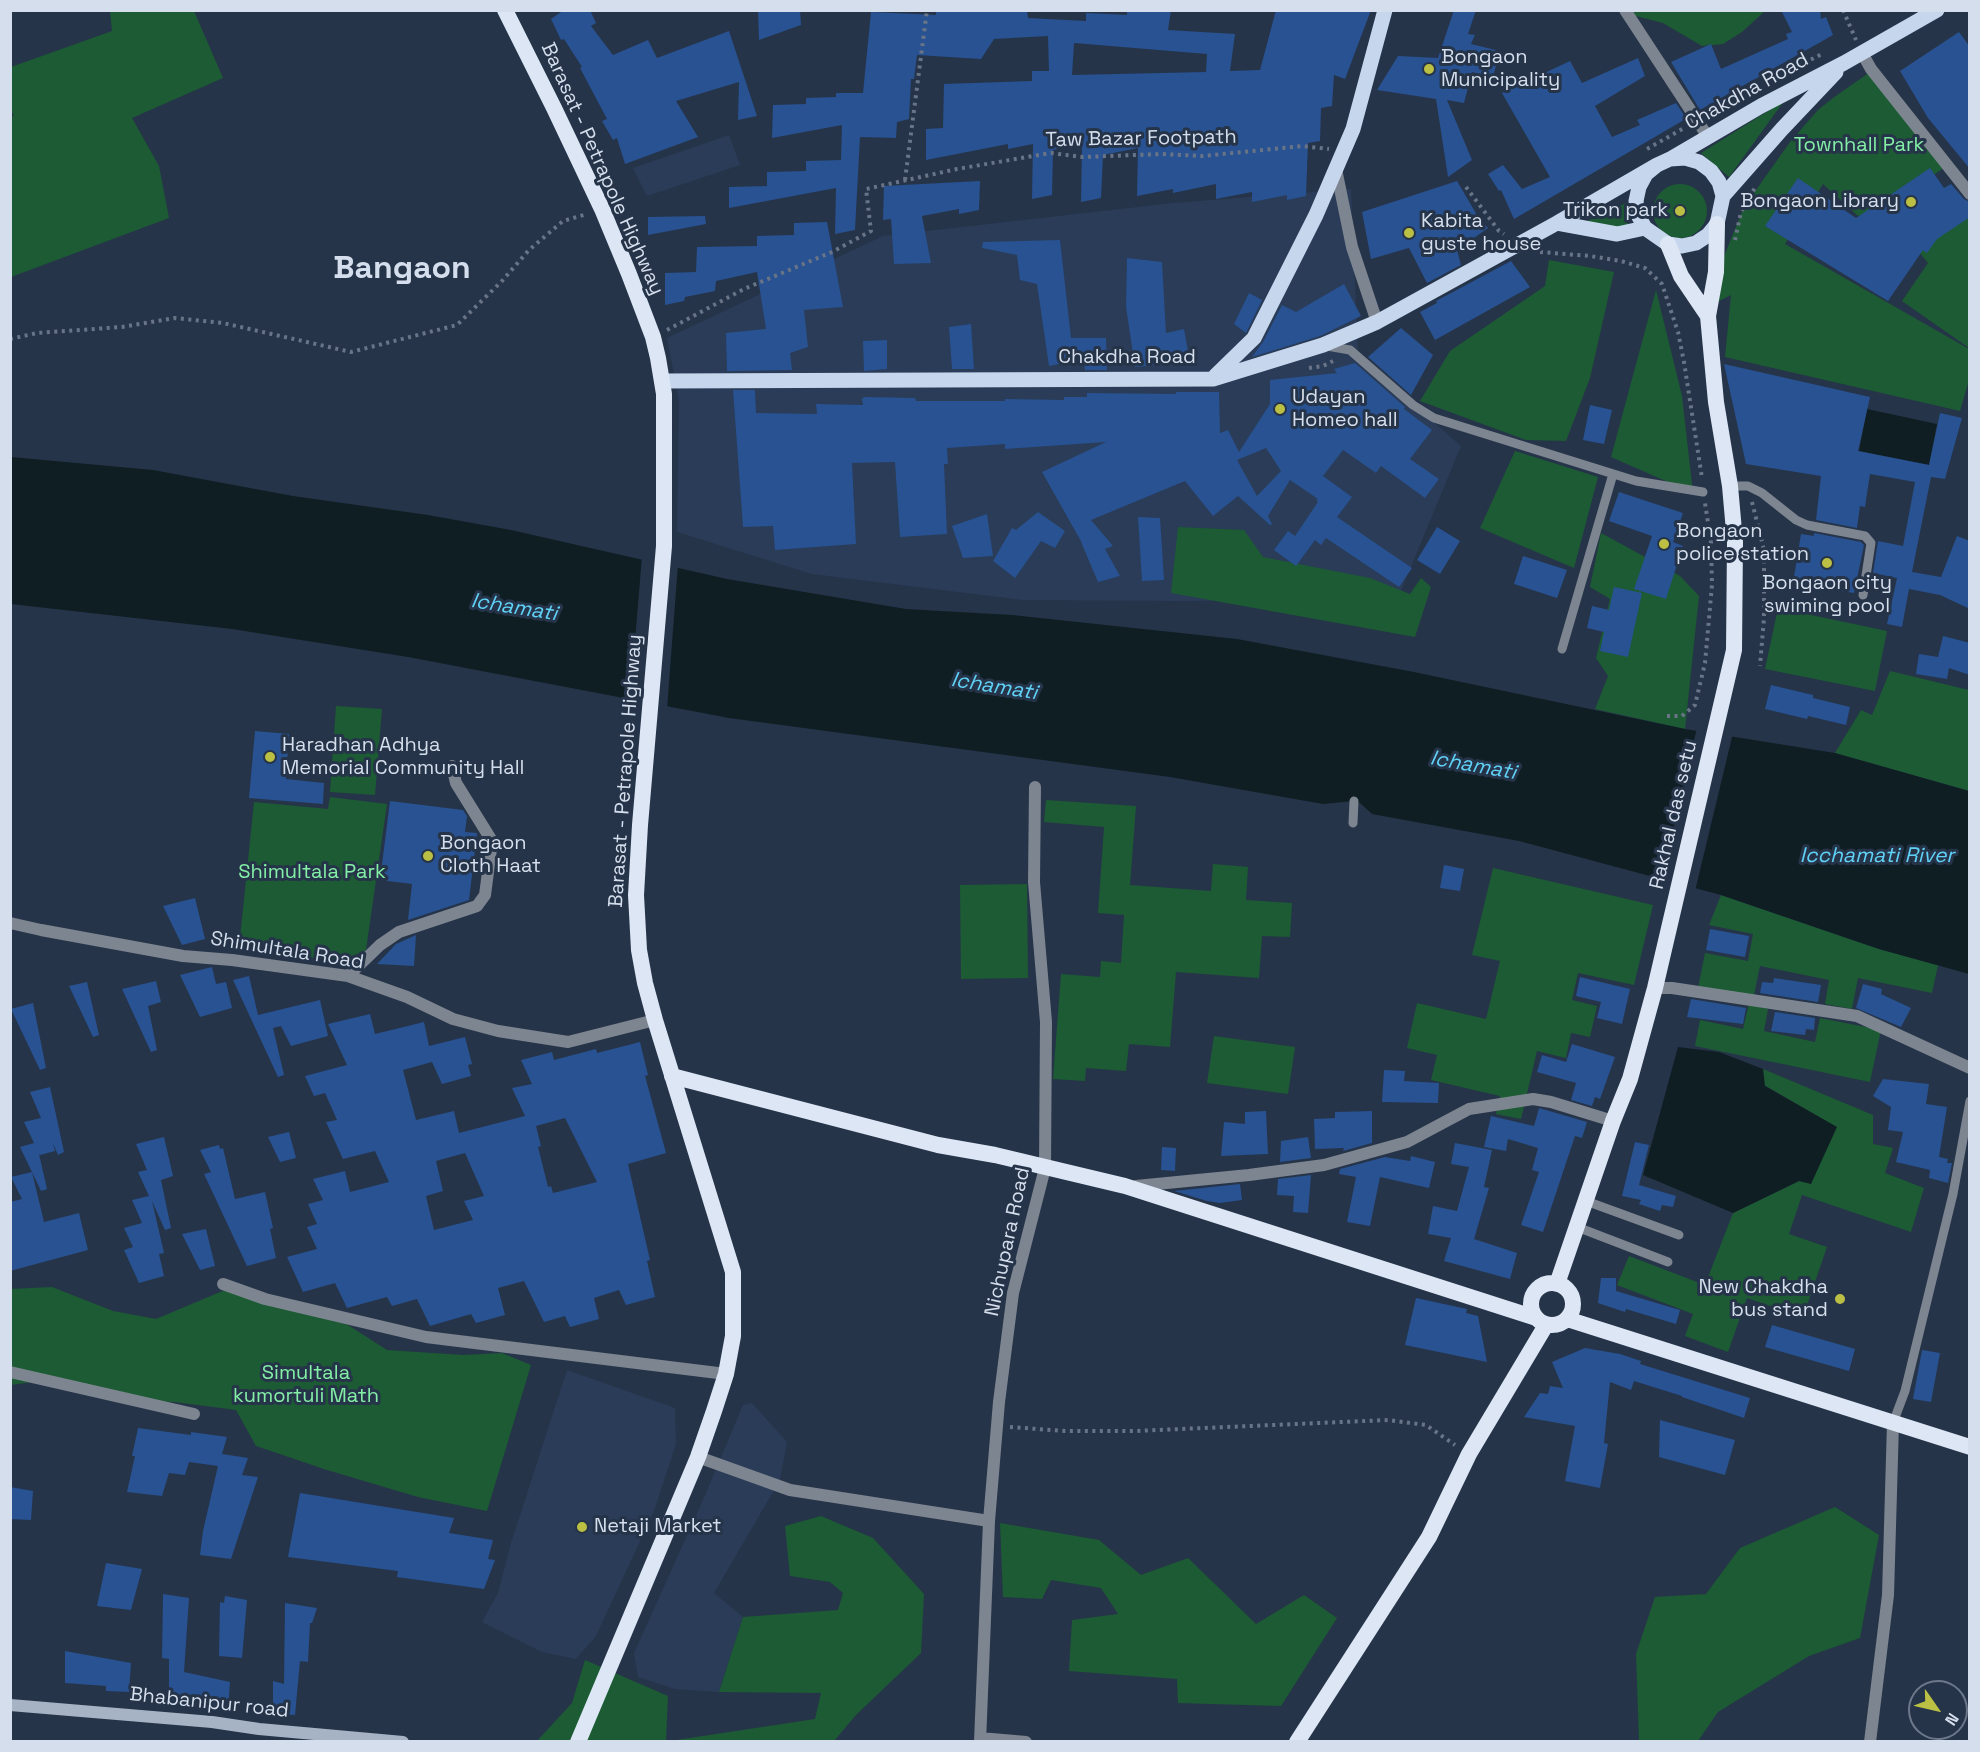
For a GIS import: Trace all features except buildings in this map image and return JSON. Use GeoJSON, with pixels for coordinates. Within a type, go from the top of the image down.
{"type":"FeatureCollection","features":[{"type":"Feature","properties":{"kind":"highway","name":"Barasat - Petrapole Highway"},"geometry":{"type":"LineString","coordinates":[[505,10],[602,209],[652,337],[662,381],[664,546],[640,825],[636,895],[639,950],[655,1020],[733,1272],[733,1336],[726,1374],[698,1457],[578,1742]]}},
{"type":"Feature","properties":{"kind":"highway"},"geometry":{"type":"LineString","coordinates":[[1707,316],[1716,272],[1717,224]]}},
{"type":"Feature","properties":{"kind":"highway"},"geometry":{"type":"LineString","coordinates":[[1668,244],[1681,276],[1707,316]]}},
{"type":"Feature","properties":{"kind":"highway","name":"Rakhal das setu"},"geometry":{"type":"LineString","coordinates":[[1557,1284],[1630,1078],[1656,985],[1734,650],[1735,542],[1730,486],[1716,402],[1707,316]]}},
{"type":"Feature","properties":{"kind":"highway"},"geometry":{"type":"LineString","coordinates":[[672,1076],[938,1145],[995,1155],[1125,1186],[1541,1321],[1557,1325],[1568,1319],[1573,1310],[1573,1298],[1567,1289],[1557,1284],[1548,1284],[1535,1293],[1532,1310],[1541,1321]]}},
{"type":"Feature","properties":{"kind":"highway"},"geometry":{"type":"LineString","coordinates":[[1568,1319],[1970,1447]]}},
{"type":"Feature","properties":{"kind":"highway"},"geometry":{"type":"LineString","coordinates":[[1297,1742],[1429,1537],[1469,1454],[1541,1321]]}},
{"type":"Feature","properties":{"kind":"main road"},"geometry":{"type":"LineString","coordinates":[[1213,379],[1254,338],[1316,215],[1353,129],[1385,10]]}},
{"type":"Feature","properties":{"kind":"main road","name":"Chakdha Road"},"geometry":{"type":"LineString","coordinates":[[1723,196],[1859,46],[1937,10]]}},
{"type":"Feature","properties":{"kind":"main road","name":"Chakdha Road"},"geometry":{"type":"LineString","coordinates":[[662,381],[1213,379],[1323,345],[1377,322],[1557,223],[1761,105],[1844,63]]}},
{"type":"Feature","properties":{"kind":"main road","name":"Chakdha Road"},"geometry":{"type":"LineString","coordinates":[[1645,228],[1638,215],[1636,201],[1639,187],[1646,174],[1664,162],[1685,158],[1699,162],[1719,182],[1723,196]]}},
{"type":"Feature","properties":{"kind":"main road"},"geometry":{"type":"LineString","coordinates":[[1557,223],[1617,234],[1645,228],[1668,244],[1682,246],[1696,243],[1708,235],[1717,224],[1723,196]]}},
{"type":"Feature","properties":{"kind":"main road","name":"Bhabanipur road"},"geometry":{"type":"LineString","coordinates":[[10,1705],[212,1722],[259,1729],[403,1742]]}},
{"type":"Feature","properties":{"kind":"street"},"geometry":{"type":"LineString","coordinates":[[1625,10],[1708,137]]}},
{"type":"Feature","properties":{"kind":"street"},"geometry":{"type":"LineString","coordinates":[[1859,46],[1871,69],[1970,194]]}},
{"type":"Feature","properties":{"kind":"street"},"geometry":{"type":"LineString","coordinates":[[1336,169],[1352,247],[1377,322]]}},
{"type":"Feature","properties":{"kind":"street"},"geometry":{"type":"LineString","coordinates":[[348,976],[380,945],[399,932],[477,906],[485,895],[492,841],[456,783],[452,766]]}},
{"type":"Feature","properties":{"kind":"street","name":"Nichupara Road"},"geometry":{"type":"LineString","coordinates":[[980,1739],[989,1521],[997,1426],[1013,1293],[1045,1168],[1046,1022],[1034,882],[1035,787]]}},
{"type":"Feature","properties":{"kind":"street","name":"Shimultala Road"},"geometry":{"type":"LineString","coordinates":[[10,923],[183,956],[232,960],[348,976],[407,997],[453,1019],[498,1030],[568,1042],[655,1020]]}},
{"type":"Feature","properties":{"kind":"street"},"geometry":{"type":"LineString","coordinates":[[1656,985],[1857,1017],[1970,1068]]}},
{"type":"Feature","properties":{"kind":"street"},"geometry":{"type":"LineString","coordinates":[[1125,1186],[1149,1186],[1324,1165],[1407,1142],[1469,1109],[1533,1099],[1551,1102],[1613,1121]]}},
{"type":"Feature","properties":{"kind":"street"},"geometry":{"type":"LineString","coordinates":[[223,1284],[265,1299],[426,1337],[726,1374]]}},
{"type":"Feature","properties":{"kind":"street"},"geometry":{"type":"LineString","coordinates":[[10,1372],[194,1414]]}},
{"type":"Feature","properties":{"kind":"street"},"geometry":{"type":"LineString","coordinates":[[1870,1742],[1888,1595],[1893,1423]]}},
{"type":"Feature","properties":{"kind":"street"},"geometry":{"type":"LineString","coordinates":[[698,1457],[790,1490],[989,1521]]}},
{"type":"Feature","properties":{"kind":"street"},"geometry":{"type":"LineString","coordinates":[[980,1739],[1026,1742]]}},
{"type":"Feature","properties":{"kind":"lane"},"geometry":{"type":"LineString","coordinates":[[1323,345],[1350,350],[1413,405],[1434,417],[1636,481],[1703,492]]}},
{"type":"Feature","properties":{"kind":"lane"},"geometry":{"type":"LineString","coordinates":[[1562,649],[1613,474]]}},
{"type":"Feature","properties":{"kind":"lane"},"geometry":{"type":"LineString","coordinates":[[1730,486],[1748,486],[1762,493],[1796,520],[1807,525],[1864,536],[1871,543],[1863,596]]}},
{"type":"Feature","properties":{"kind":"lane"},"geometry":{"type":"LineString","coordinates":[[1353,823],[1354,801]]}},
{"type":"Feature","properties":{"kind":"lane"},"geometry":{"type":"LineString","coordinates":[[1893,1423],[1905,1391],[1950,1206],[1970,1101]]}},
{"type":"Feature","properties":{"kind":"lane"},"geometry":{"type":"LineString","coordinates":[[1586,1201],[1679,1235]]}},
{"type":"Feature","properties":{"kind":"lane"},"geometry":{"type":"LineString","coordinates":[[1577,1227],[1668,1262]]}},
{"type":"Feature","properties":{"kind":"path"},"geometry":{"type":"LineString","coordinates":[[905,180],[927,10]]}},
{"type":"Feature","properties":{"kind":"path"},"geometry":{"type":"LineString","coordinates":[[1843,10],[1859,46]]}},
{"type":"Feature","properties":{"kind":"path"},"geometry":{"type":"LineString","coordinates":[[1846,44],[1859,46]]}},
{"type":"Feature","properties":{"kind":"path"},"geometry":{"type":"LineString","coordinates":[[1758,87],[1806,60],[1826,52]]}},
{"type":"Feature","properties":{"kind":"path"},"geometry":{"type":"LineString","coordinates":[[1642,152],[1687,126]]}},
{"type":"Feature","properties":{"kind":"path","name":"Taw Bazar Footpath"},"geometry":{"type":"LineString","coordinates":[[652,337],[744,289],[832,252],[871,231],[866,189],[957,169],[1051,153],[1082,157],[1162,154],[1202,156],[1302,146],[1344,151]]}},
{"type":"Feature","properties":{"kind":"path"},"geometry":{"type":"LineString","coordinates":[[1734,243],[1741,212],[1759,182]]}},
{"type":"Feature","properties":{"kind":"path"},"geometry":{"type":"LineString","coordinates":[[1466,188],[1498,231],[1504,234],[1510,231]]}},
{"type":"Feature","properties":{"kind":"path"},"geometry":{"type":"LineString","coordinates":[[10,339],[37,333],[122,327],[175,318],[223,323],[351,352],[457,325],[502,281],[529,250],[563,221],[602,209]]}},
{"type":"Feature","properties":{"kind":"path"},"geometry":{"type":"LineString","coordinates":[[1529,251],[1590,256],[1622,261],[1645,268],[1662,284],[1678,332],[1711,543],[1712,585],[1705,663],[1695,705],[1682,716],[1667,716]]}},
{"type":"Feature","properties":{"kind":"path"},"geometry":{"type":"LineString","coordinates":[[1300,370],[1323,366],[1350,350]]}},
{"type":"Feature","properties":{"kind":"path"},"geometry":{"type":"LineString","coordinates":[[1748,486],[1764,550],[1764,618],[1760,666]]}},
{"type":"Feature","properties":{"kind":"path"},"geometry":{"type":"LineString","coordinates":[[997,1426],[1065,1431],[1135,1431],[1388,1420],[1426,1425],[1469,1454]]}},
{"type":"Feature","properties":{"kind":"shaded area"},"geometry":{"type":"Polygon","coordinates":[[[729,135],[740,165],[647,196],[633,168],[729,135]]]}},
{"type":"Feature","properties":{"kind":"shaded area"},"geometry":{"type":"Polygon","coordinates":[[[1351,189],[1358,355],[1461,446],[1398,598],[1187,601],[1023,600],[812,574],[677,532],[679,401],[667,338],[883,236],[1173,203],[1351,189]]]}},
{"type":"Feature","properties":{"kind":"shaded area","name":"Netaji Market"},"geometry":{"type":"Polygon","coordinates":[[[567,1370],[675,1408],[676,1444],[654,1511],[596,1636],[576,1659],[542,1652],[482,1622],[498,1593],[511,1543],[567,1370]]]}},
{"type":"Feature","properties":{"kind":"shaded area"},"geometry":{"type":"Polygon","coordinates":[[[752,1403],[787,1442],[780,1480],[714,1593],[743,1617],[719,1692],[675,1689],[638,1677],[634,1653],[743,1405],[752,1403]]]}},
{"type":"Feature","properties":{"kind":"green space"},"geometry":{"type":"Polygon","coordinates":[[[110,11],[194,11],[223,78],[132,118],[159,166],[169,218],[11,277],[10,117],[14,116],[11,110],[11,67],[112,31],[110,11]]]}},
{"type":"Feature","properties":{"kind":"green space"},"geometry":{"type":"Polygon","coordinates":[[[1616,11],[1765,11],[1742,32],[1723,44],[1702,46],[1663,23],[1616,11]]]}},
{"type":"Feature","properties":{"kind":"green space","name":"Townhall Park"},"geometry":{"type":"Polygon","coordinates":[[[1870,72],[1944,168],[1886,207],[1858,216],[1823,184],[1785,244],[1969,349],[1969,380],[1960,411],[1725,357],[1731,295],[1711,305],[1720,266],[1744,207],[1790,142],[1818,110],[1870,72]]]}},
{"type":"Feature","properties":{"kind":"green space","name":"Trikon park"},"geometry":{"type":"Polygon","coordinates":[[[1784,101],[1729,177],[1701,153],[1784,101]]]}},
{"type":"Feature","properties":{"kind":"green space","name":"Trikon park"},"geometry":{"type":"Polygon","coordinates":[[[1675,184],[1685,184],[1695,188],[1703,196],[1707,211],[1703,226],[1695,234],[1685,238],[1675,238],[1665,234],[1657,226],[1653,216],[1653,206],[1657,196],[1665,188],[1675,184]]]}},
{"type":"Feature","properties":{"kind":"green space","name":"Trikon park"},"geometry":{"type":"Polygon","coordinates":[[[1626,203],[1629,231],[1581,224],[1626,203]]]}},
{"type":"Feature","properties":{"kind":"green space"},"geometry":{"type":"Polygon","coordinates":[[[1970,208],[1969,348],[1902,301],[1928,263],[1909,240],[1970,208]]]}},
{"type":"Feature","properties":{"kind":"green space"},"geometry":{"type":"Polygon","coordinates":[[[1549,260],[1614,272],[1590,378],[1566,441],[1526,440],[1420,401],[1450,351],[1545,286],[1549,260]]]}},
{"type":"Feature","properties":{"kind":"green space"},"geometry":{"type":"Polygon","coordinates":[[[1656,290],[1682,396],[1693,493],[1611,457],[1656,290]]]}},
{"type":"Feature","properties":{"kind":"green space"},"geometry":{"type":"Polygon","coordinates":[[[1515,451],[1598,477],[1574,568],[1480,528],[1515,451]]]}},
{"type":"Feature","properties":{"kind":"green space"},"geometry":{"type":"Polygon","coordinates":[[[1178,527],[1244,530],[1263,557],[1370,578],[1410,594],[1421,578],[1431,587],[1415,637],[1171,593],[1178,527]]]}},
{"type":"Feature","properties":{"kind":"green space"},"geometry":{"type":"Polygon","coordinates":[[[1601,533],[1680,576],[1699,596],[1685,729],[1595,709],[1608,676],[1596,658],[1610,599],[1590,587],[1601,533]]]}},
{"type":"Feature","properties":{"kind":"green space"},"geometry":{"type":"Polygon","coordinates":[[[1778,608],[1887,631],[1875,691],[1765,669],[1778,608]]]}},
{"type":"Feature","properties":{"kind":"green space"},"geometry":{"type":"Polygon","coordinates":[[[1890,671],[1969,690],[1969,791],[1835,753],[1861,710],[1872,715],[1890,671]]]}},
{"type":"Feature","properties":{"kind":"green space"},"geometry":{"type":"Polygon","coordinates":[[[336,706],[382,709],[375,795],[330,792],[336,706]]]}},
{"type":"Feature","properties":{"kind":"green space","name":"Shimultala Park"},"geometry":{"type":"Polygon","coordinates":[[[330,797],[387,804],[366,950],[340,962],[239,948],[254,802],[328,809],[330,797]]]}},
{"type":"Feature","properties":{"kind":"green space"},"geometry":{"type":"Polygon","coordinates":[[[1046,800],[1136,806],[1130,885],[1211,891],[1213,864],[1248,867],[1246,900],[1292,903],[1290,937],[1262,936],[1259,978],[1176,972],[1170,1047],[1129,1044],[1126,1071],[1086,1068],[1085,1081],[1053,1079],[1061,974],[1100,977],[1101,961],[1121,963],[1124,915],[1098,913],[1104,827],[1044,822],[1046,800]]]}},
{"type":"Feature","properties":{"kind":"green space"},"geometry":{"type":"Polygon","coordinates":[[[1493,868],[1653,905],[1634,985],[1578,973],[1572,1000],[1597,1006],[1590,1037],[1571,1033],[1566,1058],[1537,1051],[1521,1119],[1496,1114],[1500,1096],[1431,1080],[1437,1055],[1407,1048],[1417,1003],[1486,1019],[1500,961],[1472,955],[1493,868]]]}},
{"type":"Feature","properties":{"kind":"green space"},"geometry":{"type":"Polygon","coordinates":[[[1027,884],[1028,978],[961,979],[960,885],[1027,884]]]}},
{"type":"Feature","properties":{"kind":"green space"},"geometry":{"type":"Polygon","coordinates":[[[1721,895],[1879,949],[1938,965],[1932,993],[1858,978],[1852,1009],[1825,1004],[1829,980],[1760,966],[1752,1005],[1768,1009],[1764,1031],[1815,1042],[1820,1018],[1881,1030],[1870,1082],[1695,1046],[1700,1020],[1743,1029],[1750,999],[1698,988],[1705,953],[1748,961],[1753,934],[1709,925],[1721,895]]]}},
{"type":"Feature","properties":{"kind":"green space"},"geometry":{"type":"Polygon","coordinates":[[[1214,1036],[1295,1047],[1288,1094],[1207,1083],[1214,1036]]]}},
{"type":"Feature","properties":{"kind":"green space"},"geometry":{"type":"Polygon","coordinates":[[[1763,1069],[1873,1115],[1873,1144],[1893,1148],[1885,1173],[1924,1188],[1911,1232],[1802,1195],[1789,1234],[1827,1247],[1803,1317],[1747,1298],[1728,1352],[1685,1336],[1693,1314],[1617,1285],[1629,1256],[1705,1285],[1733,1213],[1799,1181],[1836,1127],[1764,1085],[1763,1069]]]}},
{"type":"Feature","properties":{"kind":"green space","name":"Simultala kumortuli Math"},"geometry":{"type":"Polygon","coordinates":[[[52,1287],[113,1311],[156,1319],[225,1290],[348,1325],[387,1350],[463,1355],[502,1353],[531,1365],[487,1511],[418,1497],[256,1446],[236,1410],[175,1402],[128,1401],[47,1380],[11,1385],[10,1289],[52,1287]]]}},
{"type":"Feature","properties":{"kind":"green space"},"geometry":{"type":"Polygon","coordinates":[[[1835,1507],[1879,1535],[1860,1638],[1809,1656],[1718,1712],[1698,1741],[1639,1741],[1636,1654],[1655,1597],[1706,1594],[1740,1548],[1835,1507]]]}},
{"type":"Feature","properties":{"kind":"green space"},"geometry":{"type":"Polygon","coordinates":[[[821,1516],[873,1538],[924,1594],[921,1653],[856,1715],[834,1741],[670,1741],[815,1719],[821,1693],[719,1692],[743,1617],[838,1610],[843,1593],[830,1582],[790,1576],[785,1526],[821,1516]]]}},
{"type":"Feature","properties":{"kind":"green space"},"geometry":{"type":"Polygon","coordinates":[[[1000,1523],[1099,1540],[1141,1575],[1188,1558],[1256,1624],[1304,1595],[1337,1618],[1281,1706],[1178,1703],[1177,1679],[1069,1671],[1072,1620],[1118,1614],[1101,1588],[1051,1580],[1042,1599],[1003,1597],[1000,1523]]]}},
{"type":"Feature","properties":{"kind":"green space"},"geometry":{"type":"Polygon","coordinates":[[[585,1660],[668,1696],[666,1741],[536,1742],[572,1703],[585,1660]]]}},
{"type":"Feature","properties":{"kind":"water"},"geometry":{"type":"Polygon","coordinates":[[[1867,409],[1937,424],[1929,465],[1859,451],[1867,409]]]}},
{"type":"Feature","properties":{"kind":"water","name":"Icchamati River"},"geometry":{"type":"Polygon","coordinates":[[[11,457],[153,470],[293,496],[428,515],[511,530],[727,579],[906,609],[1012,615],[1237,639],[1414,672],[1685,729],[1835,753],[1969,791],[1969,974],[1879,949],[1721,895],[1519,841],[1372,814],[1360,803],[1354,801],[1323,804],[1170,777],[729,718],[408,657],[232,629],[11,604],[11,457]]]}},
{"type":"Feature","properties":{"kind":"water"},"geometry":{"type":"Polygon","coordinates":[[[1678,1047],[1719,1052],[1763,1069],[1765,1086],[1837,1127],[1811,1184],[1799,1181],[1733,1213],[1643,1175],[1678,1047]]]}},
{"type":"Feature","properties":{"kind":"pier"},"geometry":{"type":"Polygon","coordinates":[[[642,556],[678,564],[667,709],[630,702],[642,556]]]}},
{"type":"Feature","properties":{"kind":"pier"},"geometry":{"type":"Polygon","coordinates":[[[1697,728],[1733,733],[1695,891],[1661,882],[1697,728]]]}},
{"type":"Feature","properties":{"kind":"place","name":"Bongaon Municipality"},"geometry":{"type":"Point","coordinates":[1429,69]}},
{"type":"Feature","properties":{"kind":"place","name":"Bongaon Library"},"geometry":{"type":"Point","coordinates":[1911,202]}},
{"type":"Feature","properties":{"kind":"place","name":"Trikon park"},"geometry":{"type":"Point","coordinates":[1680,211]}},
{"type":"Feature","properties":{"kind":"place","name":"Kabita guste house"},"geometry":{"type":"Point","coordinates":[1409,233]}},
{"type":"Feature","properties":{"kind":"place","name":"Udayan Homeo hall"},"geometry":{"type":"Point","coordinates":[1280,409]}},
{"type":"Feature","properties":{"kind":"place","name":"Bongaon police station"},"geometry":{"type":"Point","coordinates":[1664,544]}},
{"type":"Feature","properties":{"kind":"place","name":"Bongaon city swiming pool"},"geometry":{"type":"Point","coordinates":[1827,563]}},
{"type":"Feature","properties":{"kind":"place","name":"Haradhan Adhya Memorial Community Hall"},"geometry":{"type":"Point","coordinates":[270,757]}},
{"type":"Feature","properties":{"kind":"place","name":"Bongaon Cloth Haat"},"geometry":{"type":"Point","coordinates":[428,856]}},
{"type":"Feature","properties":{"kind":"place","name":"New Chakdha bus stand"},"geometry":{"type":"Point","coordinates":[1840,1299]}},
{"type":"Feature","properties":{"kind":"place","name":"Netaji Market"},"geometry":{"type":"Point","coordinates":[582,1527]}},
{"type":"Feature","properties":{"kind":"district","name":"Bangaon"},"geometry":{"type":"Point","coordinates":[402,269]}},
{"type":"Feature","properties":{"kind":"water label","name":"Ichamati"},"geometry":{"type":"Point","coordinates":[514,608]}},
{"type":"Feature","properties":{"kind":"water label","name":"Ichamati"},"geometry":{"type":"Point","coordinates":[994,687]}},
{"type":"Feature","properties":{"kind":"water label","name":"Ichamati"},"geometry":{"type":"Point","coordinates":[1473,766]}}]}
